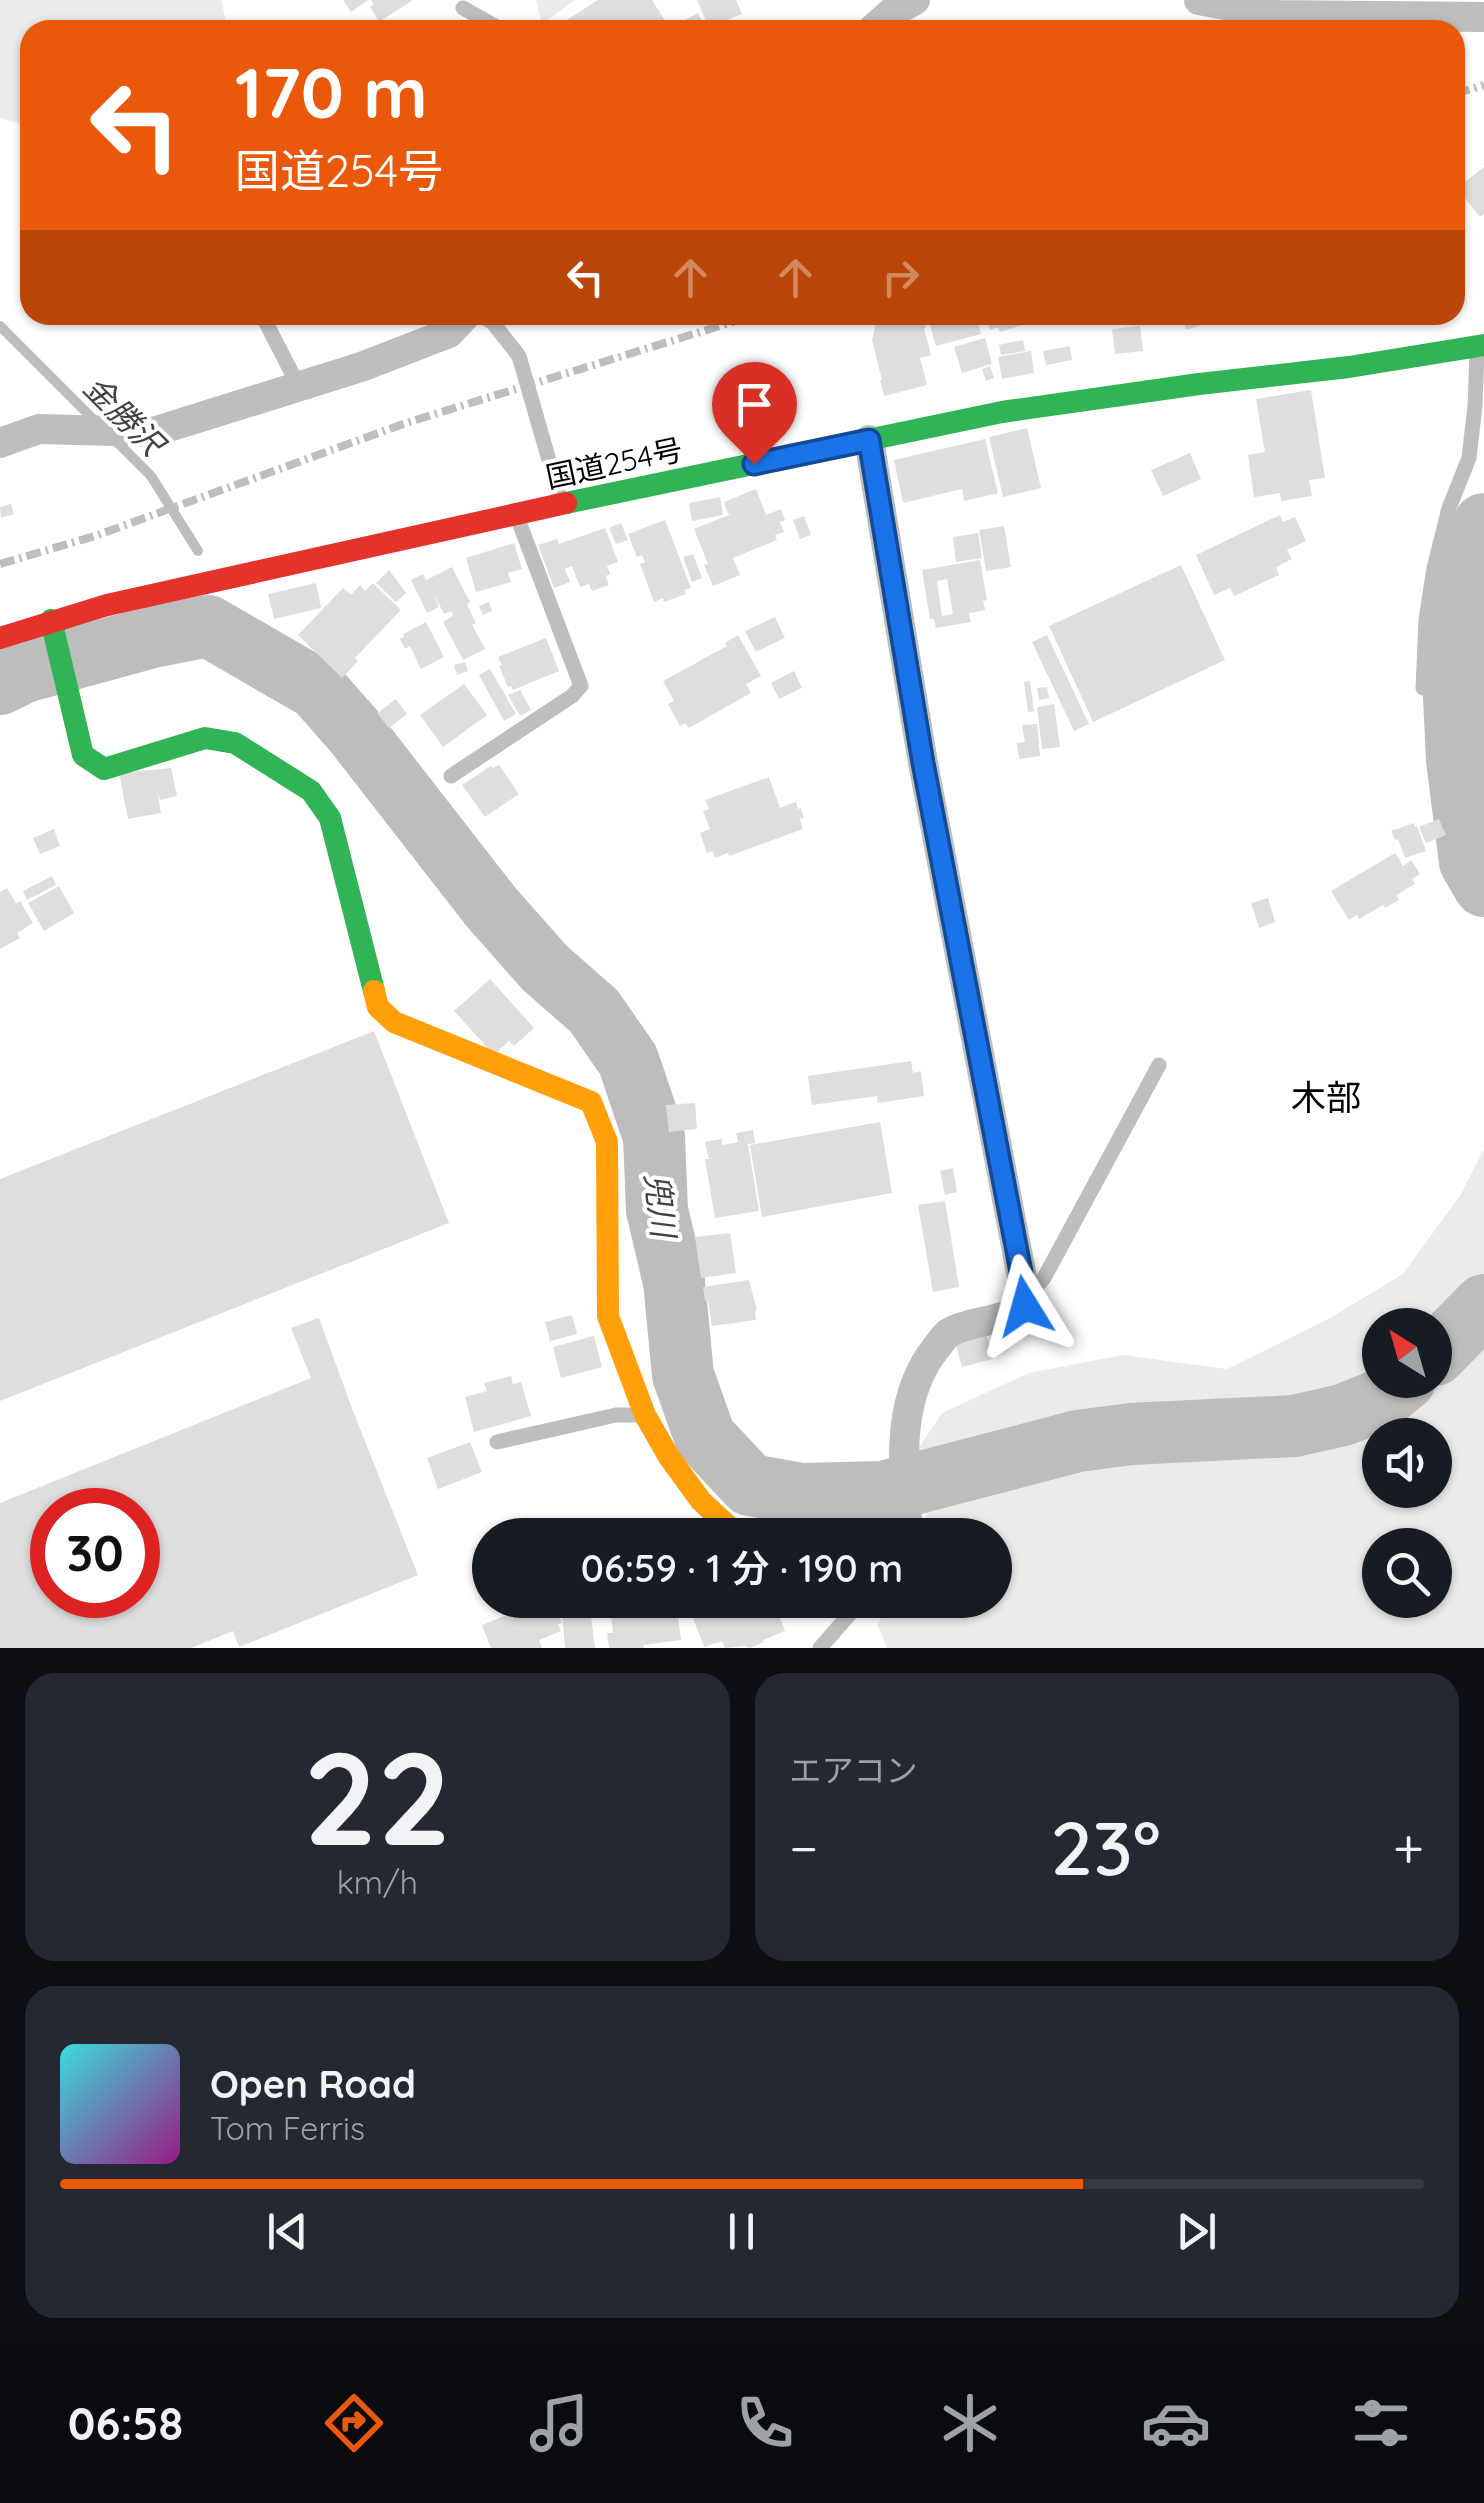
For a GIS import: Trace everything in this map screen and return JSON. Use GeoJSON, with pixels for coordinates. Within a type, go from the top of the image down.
{"type":"FeatureCollection","features":[{"type":"Feature","properties":{"kind":"main road","name":"国道254号"},"geometry":{"type":"LineString","coordinates":[[0,638],[127,600],[1002,412],[1480,346]]}},
{"type":"Feature","properties":{"kind":"main road"},"geometry":{"type":"LineString","coordinates":[[52,620],[83,755],[104,769],[206,738],[236,743],[311,791],[330,818],[378,1007],[394,1022],[591,1102],[608,1142],[608,1316],[645,1414],[668,1457],[700,1501],[719,1518]]}},
{"type":"Feature","properties":{"kind":"street"},"geometry":{"type":"LineString","coordinates":[[884,20],[915,0]]}},
{"type":"Feature","properties":{"kind":"street"},"geometry":{"type":"LineString","coordinates":[[1199,0],[1277,14],[1484,17]]}},
{"type":"Feature","properties":{"kind":"street"},"geometry":{"type":"LineString","coordinates":[[0,443],[39,430],[153,432],[361,367],[449,333],[457,325]]}},
{"type":"Feature","properties":{"kind":"street"},"geometry":{"type":"LineString","coordinates":[[869,440],[923,763],[1026,1298],[1025,1306],[1014,1314],[949,1332],[925,1362],[910,1402],[903,1445],[907,1518]]}},
{"type":"Feature","properties":{"kind":"lane"},"geometry":{"type":"LineString","coordinates":[[463,8],[484,20]]}},
{"type":"Feature","properties":{"kind":"lane"},"geometry":{"type":"LineString","coordinates":[[267,325],[298,385]]}},
{"type":"Feature","properties":{"kind":"lane"},"geometry":{"type":"LineString","coordinates":[[495,325],[519,356],[562,504]]}},
{"type":"Feature","properties":{"kind":"lane"},"geometry":{"type":"LineString","coordinates":[[1423,688],[1426,620],[1434,568],[1469,458],[1480,346]]}},
{"type":"Feature","properties":{"kind":"lane"},"geometry":{"type":"LineString","coordinates":[[451,776],[572,696],[581,686],[516,514]]}},
{"type":"Feature","properties":{"kind":"lane"},"geometry":{"type":"LineString","coordinates":[[1026,1298],[1044,1278],[1160,1066]]}},
{"type":"Feature","properties":{"kind":"lane"},"geometry":{"type":"LineString","coordinates":[[497,1442],[616,1415],[645,1414]]}},
{"type":"Feature","properties":{"kind":"lane"},"geometry":{"type":"LineString","coordinates":[[820,1648],[846,1618]]}},
{"type":"Feature","properties":{"kind":"shaded area"},"geometry":{"type":"Polygon","coordinates":[[[0,0],[221,0],[226,20],[20,20],[20,124],[0,118],[0,0]]]}},
{"type":"Feature","properties":{"kind":"shaded area"},"geometry":{"type":"Polygon","coordinates":[[[536,0],[575,0],[548,20],[541,20],[536,0]]]}},
{"type":"Feature","properties":{"kind":"shaded area"},"geometry":{"type":"Polygon","coordinates":[[[1484,1149],[1484,1648],[887,1648],[877,1624],[882,1618],[1012,1618],[1012,1518],[926,1518],[916,1452],[942,1413],[1029,1373],[1123,1355],[1227,1369],[1330,1318],[1403,1274],[1461,1194],[1484,1149]]]}},
{"type":"Feature","properties":{"kind":"building"},"geometry":{"type":"Polygon","coordinates":[[[343,0],[368,0],[351,12],[343,0]]]}},
{"type":"Feature","properties":{"kind":"building"},"geometry":{"type":"Polygon","coordinates":[[[371,0],[413,0],[382,20],[378,20],[370,7],[374,4],[371,0]]]}},
{"type":"Feature","properties":{"kind":"building"},"geometry":{"type":"Polygon","coordinates":[[[598,0],[652,0],[665,20],[567,20],[598,0]]]}},
{"type":"Feature","properties":{"kind":"building"},"geometry":{"type":"Polygon","coordinates":[[[697,0],[736,0],[742,14],[728,20],[706,20],[697,0]]]}},
{"type":"Feature","properties":{"kind":"building"},"geometry":{"type":"Polygon","coordinates":[[[1484,167],[1484,214],[1480,217],[1465,198],[1465,182],[1484,167]]]}},
{"type":"Feature","properties":{"kind":"building"},"geometry":{"type":"Polygon","coordinates":[[[875,325],[925,325],[931,355],[920,358],[927,385],[884,396],[872,340],[875,325]]]}},
{"type":"Feature","properties":{"kind":"building"},"geometry":{"type":"Polygon","coordinates":[[[930,325],[979,325],[981,334],[936,346],[930,325]]]}},
{"type":"Feature","properties":{"kind":"building"},"geometry":{"type":"Polygon","coordinates":[[[988,325],[1022,325],[1000,332],[998,327],[990,330],[988,325]]]}},
{"type":"Feature","properties":{"kind":"building"},"geometry":{"type":"Polygon","coordinates":[[[1140,326],[1143,351],[1115,354],[1112,329],[1140,326]]]}},
{"type":"Feature","properties":{"kind":"building"},"geometry":{"type":"Polygon","coordinates":[[[985,338],[992,364],[962,373],[954,347],[985,338]]]}},
{"type":"Feature","properties":{"kind":"building"},"geometry":{"type":"Polygon","coordinates":[[[1023,340],[1025,351],[1001,355],[999,345],[1023,340]]]}},
{"type":"Feature","properties":{"kind":"building"},"geometry":{"type":"Polygon","coordinates":[[[1070,346],[1072,360],[1046,365],[1043,351],[1070,346]]]}},
{"type":"Feature","properties":{"kind":"building"},"geometry":{"type":"Polygon","coordinates":[[[1031,351],[1034,373],[1002,379],[998,357],[1031,351]]]}},
{"type":"Feature","properties":{"kind":"building"},"geometry":{"type":"Polygon","coordinates":[[[990,366],[994,378],[986,381],[982,369],[990,366]]]}},
{"type":"Feature","properties":{"kind":"building"},"geometry":{"type":"Polygon","coordinates":[[[1311,390],[1325,478],[1309,480],[1312,496],[1281,501],[1280,493],[1254,497],[1248,455],[1265,452],[1256,399],[1311,390]]]}},
{"type":"Feature","properties":{"kind":"building"},"geometry":{"type":"Polygon","coordinates":[[[1027,428],[1041,488],[1003,497],[989,437],[1027,428]]]}},
{"type":"Feature","properties":{"kind":"building"},"geometry":{"type":"Polygon","coordinates":[[[985,439],[998,493],[964,501],[962,489],[903,503],[894,460],[985,439]]]}},
{"type":"Feature","properties":{"kind":"building"},"geometry":{"type":"Polygon","coordinates":[[[1190,453],[1201,479],[1163,496],[1151,470],[1190,453]]]}},
{"type":"Feature","properties":{"kind":"building"},"geometry":{"type":"Polygon","coordinates":[[[756,489],[766,515],[781,509],[784,532],[775,535],[777,540],[733,558],[740,575],[713,586],[694,529],[731,514],[724,502],[756,489]]]}},
{"type":"Feature","properties":{"kind":"building"},"geometry":{"type":"Polygon","coordinates":[[[720,497],[723,515],[692,521],[689,503],[720,497]]]}},
{"type":"Feature","properties":{"kind":"building"},"geometry":{"type":"Polygon","coordinates":[[[11,504],[14,514],[1,518],[0,507],[11,504]]]}},
{"type":"Feature","properties":{"kind":"building"},"geometry":{"type":"Polygon","coordinates":[[[1280,515],[1283,522],[1295,517],[1306,541],[1287,550],[1292,559],[1276,567],[1279,575],[1234,596],[1230,588],[1214,595],[1196,555],[1280,515]]]}},
{"type":"Feature","properties":{"kind":"building"},"geometry":{"type":"Polygon","coordinates":[[[804,516],[811,535],[800,539],[793,520],[804,516]]]}},
{"type":"Feature","properties":{"kind":"building"},"geometry":{"type":"Polygon","coordinates":[[[665,520],[691,588],[684,590],[686,594],[654,602],[640,564],[645,562],[642,555],[637,557],[628,534],[665,520]]]}},
{"type":"Feature","properties":{"kind":"building"},"geometry":{"type":"Polygon","coordinates":[[[621,523],[628,540],[616,544],[609,528],[621,523]]]}},
{"type":"Feature","properties":{"kind":"building"},"geometry":{"type":"Polygon","coordinates":[[[1004,526],[1011,567],[986,571],[979,530],[1004,526]]]}},
{"type":"Feature","properties":{"kind":"building"},"geometry":{"type":"Polygon","coordinates":[[[605,528],[618,562],[607,566],[609,585],[592,591],[589,584],[580,587],[572,566],[565,569],[570,582],[554,588],[538,545],[557,539],[559,544],[605,528]]]}},
{"type":"Feature","properties":{"kind":"building"},"geometry":{"type":"Polygon","coordinates":[[[978,533],[982,558],[956,562],[953,537],[978,533]]]}},
{"type":"Feature","properties":{"kind":"building"},"geometry":{"type":"Polygon","coordinates":[[[514,543],[522,569],[508,573],[511,582],[476,592],[466,558],[514,543]]]}},
{"type":"Feature","properties":{"kind":"building"},"geometry":{"type":"Polygon","coordinates":[[[693,554],[702,578],[692,582],[683,557],[693,554]]]}},
{"type":"Feature","properties":{"kind":"building"},"geometry":{"type":"Polygon","coordinates":[[[980,560],[985,610],[969,613],[971,622],[936,628],[934,619],[930,619],[922,570],[980,560]],[[947,579],[937,581],[942,616],[953,614],[947,579]]]}},
{"type":"Feature","properties":{"kind":"building"},"geometry":{"type":"Polygon","coordinates":[[[1181,565],[1225,660],[1093,722],[1049,626],[1181,565]]]}},
{"type":"Feature","properties":{"kind":"building"},"geometry":{"type":"Polygon","coordinates":[[[452,567],[470,602],[467,604],[476,623],[472,625],[485,649],[463,660],[443,622],[453,616],[451,611],[444,614],[434,594],[439,607],[427,613],[411,580],[423,574],[426,580],[452,567]]]}},
{"type":"Feature","properties":{"kind":"building"},"geometry":{"type":"Polygon","coordinates":[[[389,570],[406,593],[396,602],[376,583],[389,570]]]}},
{"type":"Feature","properties":{"kind":"building"},"geometry":{"type":"Polygon","coordinates":[[[316,583],[321,608],[274,619],[268,594],[316,583]]]}},
{"type":"Feature","properties":{"kind":"building"},"geometry":{"type":"Polygon","coordinates":[[[373,583],[401,610],[355,658],[358,661],[342,678],[298,635],[343,588],[351,595],[360,585],[365,591],[373,583]]]}},
{"type":"Feature","properties":{"kind":"building"},"geometry":{"type":"Polygon","coordinates":[[[489,602],[492,611],[483,615],[479,606],[489,602]]]}},
{"type":"Feature","properties":{"kind":"building"},"geometry":{"type":"Polygon","coordinates":[[[775,617],[785,638],[756,652],[745,631],[775,617]]]}},
{"type":"Feature","properties":{"kind":"building"},"geometry":{"type":"Polygon","coordinates":[[[426,622],[444,657],[421,669],[410,646],[405,649],[400,639],[426,622]]]}},
{"type":"Feature","properties":{"kind":"building"},"geometry":{"type":"Polygon","coordinates":[[[738,635],[761,676],[746,684],[751,693],[689,728],[685,723],[680,726],[668,704],[674,701],[663,681],[727,646],[725,643],[738,635]]]}},
{"type":"Feature","properties":{"kind":"building"},"geometry":{"type":"Polygon","coordinates":[[[1047,635],[1089,724],[1074,731],[1032,642],[1047,635]]]}},
{"type":"Feature","properties":{"kind":"building"},"geometry":{"type":"Polygon","coordinates":[[[546,638],[559,671],[513,690],[508,687],[498,657],[546,638]]]}},
{"type":"Feature","properties":{"kind":"building"},"geometry":{"type":"Polygon","coordinates":[[[465,662],[468,671],[457,675],[454,665],[465,662]]]}},
{"type":"Feature","properties":{"kind":"building"},"geometry":{"type":"Polygon","coordinates":[[[490,669],[516,714],[504,721],[479,675],[490,669]]]}},
{"type":"Feature","properties":{"kind":"building"},"geometry":{"type":"Polygon","coordinates":[[[794,671],[802,688],[779,699],[771,683],[794,671]]]}},
{"type":"Feature","properties":{"kind":"building"},"geometry":{"type":"Polygon","coordinates":[[[1030,681],[1034,711],[1028,712],[1024,682],[1030,681]]]}},
{"type":"Feature","properties":{"kind":"building"},"geometry":{"type":"Polygon","coordinates":[[[464,684],[487,715],[443,747],[420,715],[464,684]]]}},
{"type":"Feature","properties":{"kind":"building"},"geometry":{"type":"Polygon","coordinates":[[[1047,687],[1049,698],[1039,700],[1037,688],[1047,687]]]}},
{"type":"Feature","properties":{"kind":"building"},"geometry":{"type":"Polygon","coordinates":[[[520,690],[531,710],[520,716],[508,695],[520,690]]]}},
{"type":"Feature","properties":{"kind":"building"},"geometry":{"type":"Polygon","coordinates":[[[396,699],[407,714],[389,728],[377,713],[396,699]]]}},
{"type":"Feature","properties":{"kind":"building"},"geometry":{"type":"Polygon","coordinates":[[[1054,704],[1060,747],[1042,749],[1037,707],[1054,704]]]}},
{"type":"Feature","properties":{"kind":"building"},"geometry":{"type":"Polygon","coordinates":[[[1037,724],[1040,756],[1019,759],[1017,743],[1025,742],[1022,725],[1037,724]]]}},
{"type":"Feature","properties":{"kind":"building"},"geometry":{"type":"Polygon","coordinates":[[[499,765],[519,794],[485,817],[462,785],[499,765]]]}},
{"type":"Feature","properties":{"kind":"building"},"geometry":{"type":"Polygon","coordinates":[[[171,768],[177,796],[160,800],[157,790],[161,813],[128,819],[119,773],[171,768]]]}},
{"type":"Feature","properties":{"kind":"building"},"geometry":{"type":"Polygon","coordinates":[[[769,777],[780,808],[796,802],[801,808],[803,829],[729,856],[728,853],[715,858],[713,851],[707,853],[700,833],[710,829],[703,811],[709,809],[705,800],[769,777]]]}},
{"type":"Feature","properties":{"kind":"building"},"geometry":{"type":"Polygon","coordinates":[[[1439,819],[1446,835],[1426,843],[1419,827],[1439,819]]]}},
{"type":"Feature","properties":{"kind":"building"},"geometry":{"type":"Polygon","coordinates":[[[1414,823],[1426,851],[1405,858],[1391,831],[1414,823]]]}},
{"type":"Feature","properties":{"kind":"building"},"geometry":{"type":"Polygon","coordinates":[[[54,829],[60,846],[40,854],[33,838],[54,829]]]}},
{"type":"Feature","properties":{"kind":"building"},"geometry":{"type":"Polygon","coordinates":[[[1395,853],[1403,866],[1411,860],[1420,874],[1412,879],[1415,884],[1396,895],[1399,900],[1385,908],[1383,905],[1359,919],[1357,915],[1349,920],[1331,891],[1395,853]]]}},
{"type":"Feature","properties":{"kind":"building"},"geometry":{"type":"Polygon","coordinates":[[[52,876],[56,885],[27,900],[23,891],[52,876]]]}},
{"type":"Feature","properties":{"kind":"building"},"geometry":{"type":"Polygon","coordinates":[[[59,886],[74,913],[44,931],[28,903],[59,886]]]}},
{"type":"Feature","properties":{"kind":"building"},"geometry":{"type":"Polygon","coordinates":[[[7,888],[33,923],[17,933],[20,938],[0,949],[0,892],[7,888]]]}},
{"type":"Feature","properties":{"kind":"building"},"geometry":{"type":"Polygon","coordinates":[[[1268,898],[1275,922],[1259,928],[1251,903],[1268,898]]]}},
{"type":"Feature","properties":{"kind":"building"},"geometry":{"type":"Polygon","coordinates":[[[490,979],[534,1028],[514,1046],[509,1041],[494,1055],[454,1011],[490,979]]]}},
{"type":"Feature","properties":{"kind":"building"},"geometry":{"type":"Polygon","coordinates":[[[374,1031],[449,1223],[0,1401],[0,1179],[374,1031]]]}},
{"type":"Feature","properties":{"kind":"building"},"geometry":{"type":"Polygon","coordinates":[[[911,1061],[913,1073],[921,1071],[924,1096],[878,1103],[877,1096],[812,1105],[808,1076],[911,1061]]]}},
{"type":"Feature","properties":{"kind":"building"},"geometry":{"type":"Polygon","coordinates":[[[695,1103],[697,1129],[669,1132],[666,1105],[695,1103]]]}},
{"type":"Feature","properties":{"kind":"building"},"geometry":{"type":"Polygon","coordinates":[[[880,1122],[892,1193],[762,1217],[750,1145],[880,1122]]]}},
{"type":"Feature","properties":{"kind":"building"},"geometry":{"type":"Polygon","coordinates":[[[753,1130],[755,1143],[748,1144],[759,1211],[715,1218],[705,1142],[738,1142],[736,1133],[753,1130]]]}},
{"type":"Feature","properties":{"kind":"building"},"geometry":{"type":"Polygon","coordinates":[[[953,1168],[957,1192],[945,1195],[940,1171],[953,1168]]]}},
{"type":"Feature","properties":{"kind":"building"},"geometry":{"type":"Polygon","coordinates":[[[945,1201],[959,1287],[933,1292],[918,1205],[945,1201]]]}},
{"type":"Feature","properties":{"kind":"building"},"geometry":{"type":"Polygon","coordinates":[[[730,1233],[736,1273],[701,1278],[695,1237],[730,1233]]]}},
{"type":"Feature","properties":{"kind":"building"},"geometry":{"type":"Polygon","coordinates":[[[749,1280],[756,1320],[712,1326],[703,1287],[749,1280]]]}},
{"type":"Feature","properties":{"kind":"building"},"geometry":{"type":"Polygon","coordinates":[[[572,1315],[577,1334],[550,1341],[545,1322],[572,1315]]]}},
{"type":"Feature","properties":{"kind":"building"},"geometry":{"type":"Polygon","coordinates":[[[319,1318],[418,1575],[239,1647],[233,1631],[191,1648],[0,1648],[0,1503],[30,1491],[30,1618],[160,1618],[160,1488],[37,1488],[311,1378],[291,1328],[319,1318]]]}},
{"type":"Feature","properties":{"kind":"building"},"geometry":{"type":"Polygon","coordinates":[[[985,1329],[993,1359],[962,1367],[954,1338],[985,1329]]]}},
{"type":"Feature","properties":{"kind":"building"},"geometry":{"type":"Polygon","coordinates":[[[594,1336],[602,1367],[561,1378],[553,1347],[594,1336]]]}},
{"type":"Feature","properties":{"kind":"building"},"geometry":{"type":"Polygon","coordinates":[[[511,1376],[513,1384],[521,1382],[531,1416],[474,1432],[465,1397],[487,1391],[484,1383],[511,1376]]]}},
{"type":"Feature","properties":{"kind":"building"},"geometry":{"type":"Polygon","coordinates":[[[470,1442],[482,1472],[438,1489],[427,1458],[470,1442]]]}},
{"type":"Feature","properties":{"kind":"building"},"geometry":{"type":"Polygon","coordinates":[[[500,1618],[560,1618],[562,1623],[558,1624],[561,1631],[539,1640],[542,1648],[491,1648],[482,1625],[500,1618]]]}},
{"type":"Feature","properties":{"kind":"building"},"geometry":{"type":"Polygon","coordinates":[[[562,1618],[591,1618],[595,1648],[565,1648],[562,1618]]]}},
{"type":"Feature","properties":{"kind":"building"},"geometry":{"type":"Polygon","coordinates":[[[611,1618],[678,1618],[681,1640],[643,1645],[644,1648],[609,1648],[607,1633],[613,1633],[611,1618]]]}},
{"type":"Feature","properties":{"kind":"building"},"geometry":{"type":"Polygon","coordinates":[[[693,1618],[780,1618],[785,1631],[750,1648],[725,1648],[722,1641],[704,1647],[693,1618]]]}},
{"type":"Feature","properties":{"kind":"waterway","name":"金勝沢"},"geometry":{"type":"LineString","coordinates":[[0,326],[98,424]]}},
{"type":"Feature","properties":{"kind":"waterway","name":"金勝沢"},"geometry":{"type":"LineString","coordinates":[[114,439],[151,476],[198,551]]}},
{"type":"Feature","properties":{"kind":"waterway","name":"兜川"},"geometry":{"type":"LineString","coordinates":[[1484,524],[1458,588],[1453,677],[1457,760],[1470,862],[1484,886]]}},
{"type":"Feature","properties":{"kind":"waterway","name":"金勝沢"},"geometry":{"type":"LineString","coordinates":[[233,611],[259,655]]}},
{"type":"Feature","properties":{"kind":"waterway","name":"兜川"},"geometry":{"type":"LineString","coordinates":[[0,684],[24,672],[208,626],[317,689],[491,907],[545,968],[594,1011],[628,1060],[654,1137],[657,1210],[674,1282],[683,1375],[705,1437],[750,1485],[802,1494],[883,1492],[1078,1441],[1131,1434],[1294,1426],[1343,1415],[1382,1398]]}},
{"type":"Feature","properties":{"kind":"waterway","name":"兜川"},"geometry":{"type":"LineString","coordinates":[[1452,1338],[1484,1305]]}},
{"type":"Feature","properties":{"kind":"railway"},"geometry":{"type":"LineString","coordinates":[[1465,91],[1484,85]]}},
{"type":"Feature","properties":{"kind":"railway"},"geometry":{"type":"LineString","coordinates":[[0,564],[95,536],[406,423],[723,325]]}},
{"type":"Feature","properties":{"kind":"traffic: fast"},"geometry":{"type":"LineString","coordinates":[[566,503],[1002,412],[1349,367],[1484,345]]}},
{"type":"Feature","properties":{"kind":"traffic: fast"},"geometry":{"type":"LineString","coordinates":[[51,620],[83,755],[104,769],[205,738],[235,743],[311,791],[330,818],[374,991]]}},
{"type":"Feature","properties":{"kind":"traffic: slow"},"geometry":{"type":"LineString","coordinates":[[374,991],[378,1007],[394,1022],[591,1102],[607,1142],[608,1316],[645,1415],[669,1457],[701,1501],[720,1518]]}},
{"type":"Feature","properties":{"kind":"traffic: jam"},"geometry":{"type":"LineString","coordinates":[[0,638],[107,605],[566,503]]}},
{"type":"Feature","properties":{"kind":"district","name":"木部"},"geometry":{"type":"Point","coordinates":[1326,1097]}},
{"type":"Feature","properties":{"kind":"route"},"geometry":{"type":"LineString","coordinates":[[754,464],[869,440],[923,763],[1025,1306]]}}]}
